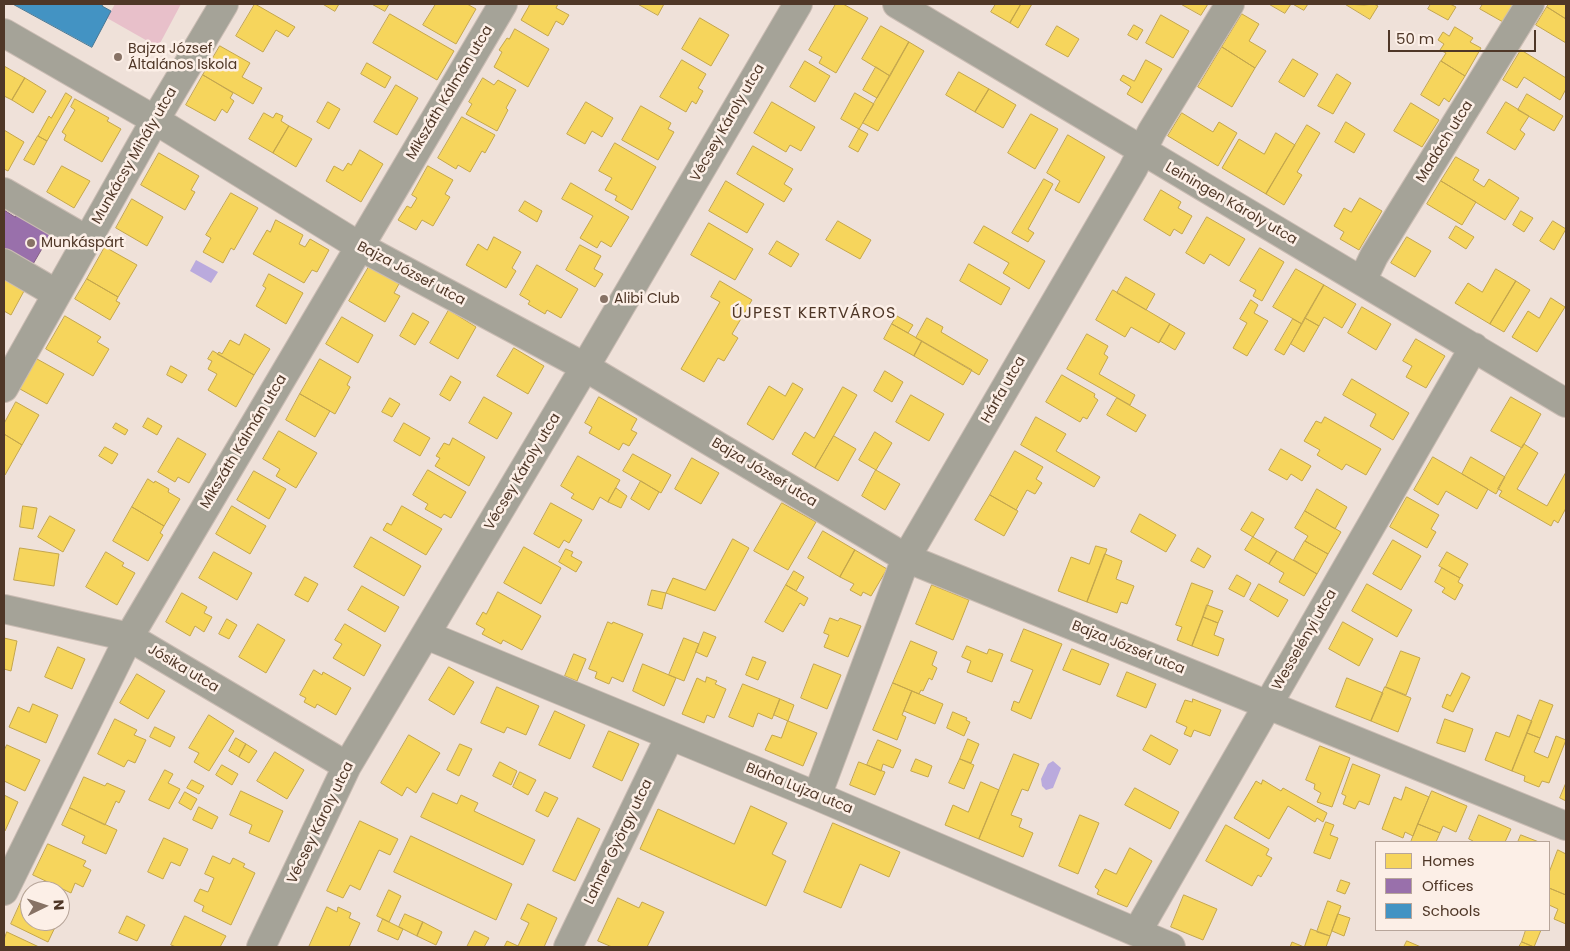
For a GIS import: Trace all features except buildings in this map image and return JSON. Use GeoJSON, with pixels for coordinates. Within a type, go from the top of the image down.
{"type":"FeatureCollection","features":[{"type":"Feature","properties":{"kind":"street","name":"Munkácsy Mihály utca"},"geometry":{"type":"LineString","coordinates":[[4,388],[155,120],[224,4]]}},
{"type":"Feature","properties":{"kind":"street","name":"Mikszáth Kálmán utca"},"geometry":{"type":"LineString","coordinates":[[4,891],[130,637],[502,4]]}},
{"type":"Feature","properties":{"kind":"street","name":"Vécsey Károly utca"},"geometry":{"type":"LineString","coordinates":[[261,947],[347,766],[585,367],[798,4]]}},
{"type":"Feature","properties":{"kind":"street","name":"Leiningen Károly utca"},"geometry":{"type":"LineString","coordinates":[[897,4],[1566,403]]}},
{"type":"Feature","properties":{"kind":"street","name":"Hárfa utca"},"geometry":{"type":"LineString","coordinates":[[817,796],[906,558],[1143,152],[1152,131],[1230,4]]}},
{"type":"Feature","properties":{"kind":"street","name":"Madách utca"},"geometry":{"type":"LineString","coordinates":[[1362,281],[1374,256],[1530,4]]}},
{"type":"Feature","properties":{"kind":"street","name":"Bajza József utca"},"geometry":{"type":"LineString","coordinates":[[4,33],[155,120],[359,246],[585,367],[906,558],[1566,826]]}},
{"type":"Feature","properties":{"kind":"street"},"geometry":{"type":"LineString","coordinates":[[4,192],[87,240]]}},
{"type":"Feature","properties":{"kind":"street"},"geometry":{"type":"LineString","coordinates":[[4,263],[57,294]]}},
{"type":"Feature","properties":{"kind":"street","name":"Wesselényi utca"},"geometry":{"type":"LineString","coordinates":[[1136,932],[1474,347]]}},
{"type":"Feature","properties":{"kind":"street","name":"Jósika utca"},"geometry":{"type":"LineString","coordinates":[[4,609],[130,637],[347,766]]}},
{"type":"Feature","properties":{"kind":"street","name":"Blaha Lujza utca"},"geometry":{"type":"LineString","coordinates":[[426,635],[817,796],[1171,947]]}},
{"type":"Feature","properties":{"kind":"street","name":"Lahner György utca"},"geometry":{"type":"LineString","coordinates":[[568,947],[670,736]]}},
{"type":"Feature","properties":{"kind":"shaded area"},"geometry":{"type":"Polygon","coordinates":[[[115,4],[181,4],[158,47],[107,18],[115,4]]]}},
{"type":"Feature","properties":{"kind":"shaded area"},"geometry":{"type":"Polygon","coordinates":[[[196,260],[218,272],[211,283],[190,271],[196,260]]]}},
{"type":"Feature","properties":{"kind":"shaded area"},"geometry":{"type":"Polygon","coordinates":[[[1053,761],[1061,768],[1053,788],[1046,790],[1042,786],[1041,779],[1048,764],[1053,761]]]}},
{"type":"Feature","properties":{"kind":"place","name":"Bajza József Általános Iskola"},"geometry":{"type":"Point","coordinates":[118,57]}},
{"type":"Feature","properties":{"kind":"place","name":"Munkáspárt"},"geometry":{"type":"Point","coordinates":[31,243]}},
{"type":"Feature","properties":{"kind":"place","name":"Alibi Club"},"geometry":{"type":"Point","coordinates":[604,299]}},
{"type":"Feature","properties":{"kind":"district","name":"ÚJPEST KERTVÁROS"},"geometry":{"type":"Point","coordinates":[814,314]}}]}
